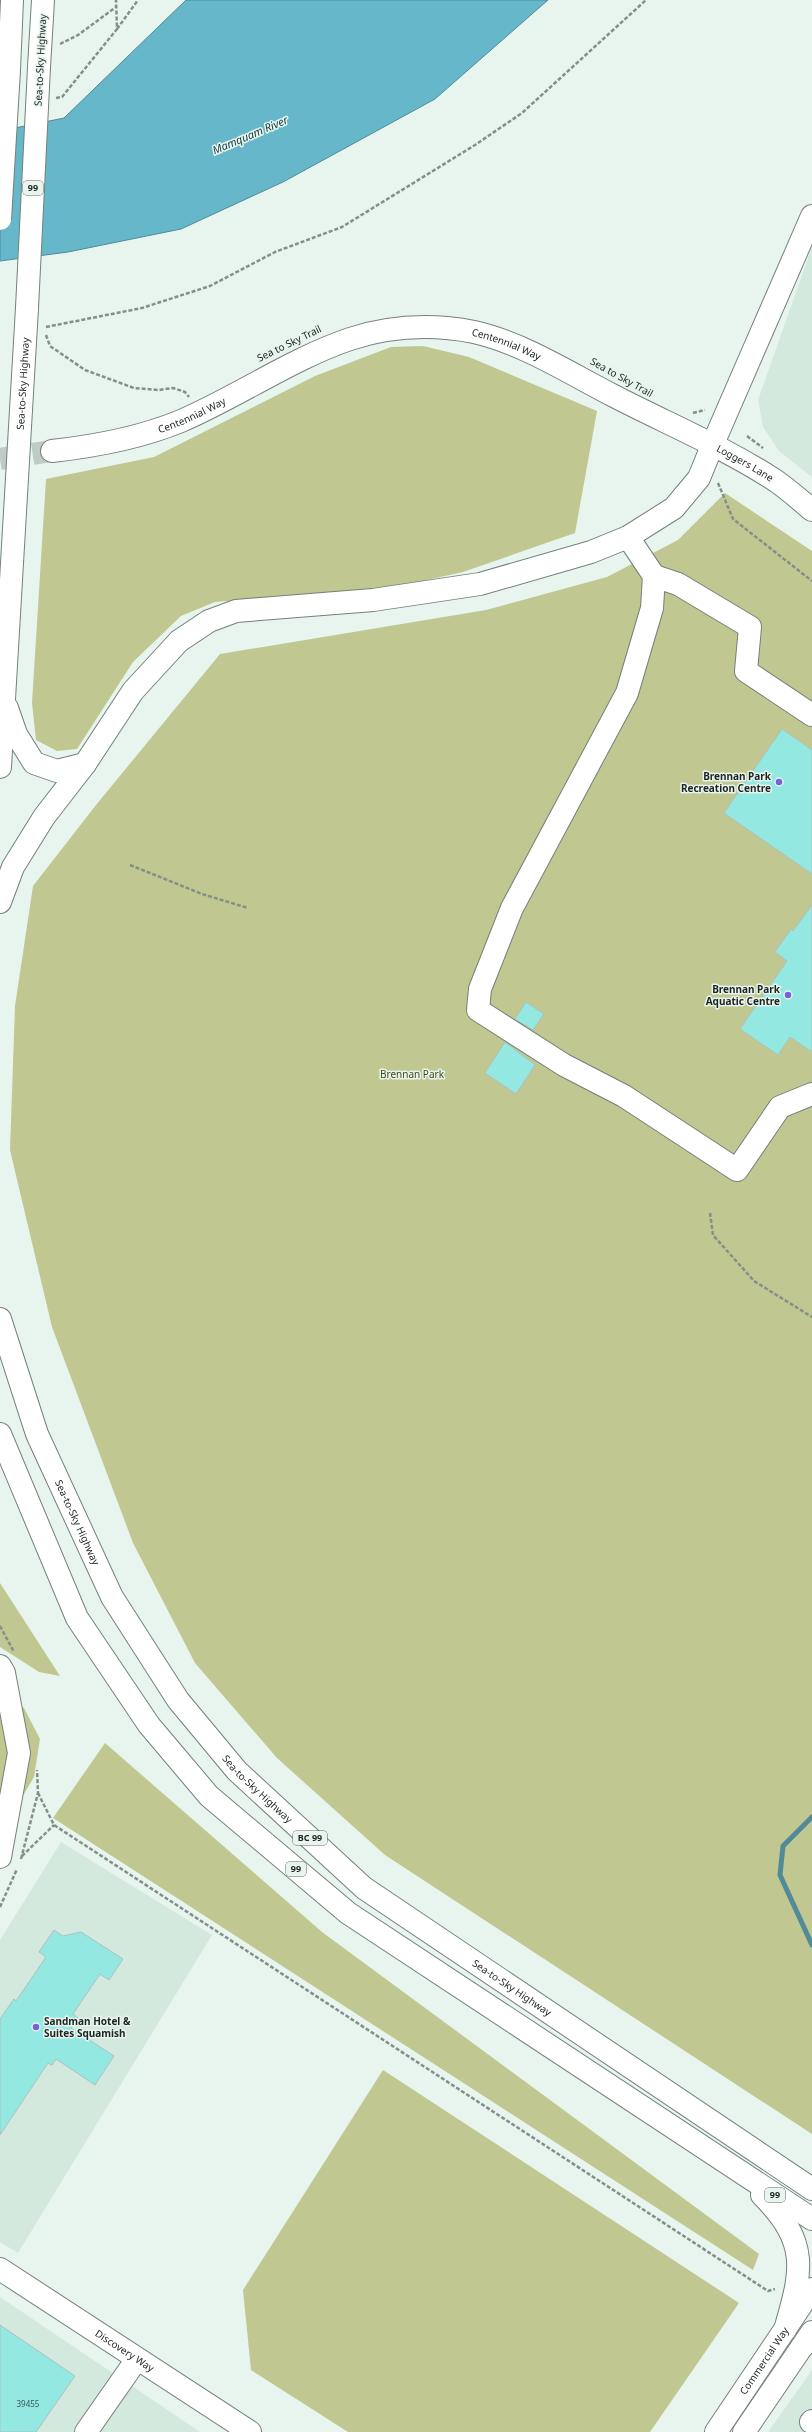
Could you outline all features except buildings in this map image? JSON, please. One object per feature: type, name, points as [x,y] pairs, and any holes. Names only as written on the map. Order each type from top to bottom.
[{"type":"main road","points":[[0,219],[12,0]]},
{"type":"main road","name":"Sea-to-Sky Highway","points":[[0,767],[4,699],[35,315],[39,67],[43,0]]},
{"type":"main road","points":[[0,902],[13,867],[44,817],[85,764],[133,691],[158,662],[179,641],[209,621],[236,611],[373,600],[480,584],[591,552],[628,537],[674,508],[699,478],[812,216]]},
{"type":"main road","name":"Centennial Way","points":[[52,451],[99,446],[157,430],[212,407],[319,351],[375,332],[424,327],[475,333],[523,349],[712,446]]},
{"type":"main road","name":"Loggers Lane","points":[[712,446],[777,482],[812,510]]},
{"type":"main road","points":[[628,537],[654,576],[652,608],[627,693],[512,908],[480,989],[478,1010],[564,1065],[624,1096],[737,1170],[780,1107],[812,1094]]},
{"type":"main road","points":[[654,576],[678,584],[750,627],[746,671],[812,715]]},
{"type":"main road","points":[[4,699],[16,734],[34,763],[57,771],[85,764]]},
{"type":"main road","name":"Sea-to-Sky Highway","points":[[0,1320],[37,1434],[112,1597],[178,1700],[237,1771],[364,1888],[812,2189]]},
{"type":"main road","name":"99","points":[[0,1434],[77,1618],[149,1725],[209,1796],[348,1913],[812,2219]]},
{"type":"main road","points":[[0,1666],[4,1673],[18,1753],[0,1857]]},
{"type":"main road","points":[[738,2170],[785,2222],[798,2251],[799,2272],[796,2292],[785,2330]]},
{"type":"main road","name":"Discovery Way","points":[[0,2269],[250,2432]]},
{"type":"main road","name":"Commercial Way","points":[[716,2432],[812,2289]]},
{"type":"main road","points":[[744,2432],[809,2338]]},
{"type":"main road","points":[[86,2432],[137,2359]]},
{"type":"path","points":[[116,0],[118,29]]},
{"type":"path","points":[[54,98],[62,97],[118,29],[138,0]]},
{"type":"path","points":[[43,328],[142,308],[210,286],[275,252],[342,227],[475,145],[522,113],[646,0]]},
{"type":"path","points":[[58,46],[78,35],[116,7]]},
{"type":"path","points":[[35,315],[43,328],[50,346],[85,370],[134,388],[159,390],[173,388],[185,392],[193,402]]},
{"type":"path","points":[[689,414],[703,411],[708,407]]},
{"type":"path","points":[[718,483],[733,519],[812,581]]},
{"type":"path","points":[[130,866],[202,894],[248,908]]},
{"type":"path","points":[[710,1214],[713,1235],[754,1281],[812,1317]]},
{"type":"path","points":[[38,1794],[54,1825],[768,2291],[781,2287]]},
{"type":"path","points":[[22,1857],[54,1825]]},
{"type":"shaded area","points":[[812,247],[812,477],[779,451],[763,427],[758,400]]},
{"type":"shaded area","points":[[61,1842],[212,1935],[18,2253],[0,2242],[0,1940]]},
{"type":"shaded area","points":[[0,2297],[135,2388],[200,2432],[0,2432]]},
{"type":"shaded area","points":[[812,2370],[812,2432],[768,2432]]},
{"type":"green space","points":[[423,346],[469,357],[597,411],[575,533],[463,572],[382,590],[215,602],[181,616],[133,662],[77,749],[57,751],[36,740],[32,703],[46,479],[154,457],[315,376],[391,347]]},
{"type":"green space","name":"Brennan Park","points":[[725,493],[812,551],[812,2134],[385,1855],[277,1758],[195,1663],[133,1543],[52,1327],[10,1150],[15,1006],[33,886],[96,805],[220,654],[486,610],[607,577],[678,540]]},
{"type":"green space","points":[[0,1583],[60,1676],[39,1672],[0,1647]]},
{"type":"green space","points":[[0,1693],[24,1708],[40,1739],[34,1777],[11,1816],[0,1810]]},
{"type":"green space","points":[[105,1743],[322,1932],[759,2254],[753,2270],[53,1818]]},
{"type":"green space","points":[[383,2070],[739,2303],[650,2432],[348,2432],[251,2370],[243,2290]]},
{"type":"water","name":"Mamquam River","points":[[186,0],[548,0],[435,99],[283,182],[181,229],[68,252],[0,261],[0,131],[64,118]]},
{"type":"waterway","points":[[812,1817],[783,1846],[780,1875],[812,1945]]},
{"type":"tunnel","points":[[0,459],[52,451]]},
{"type":"place","name":"Brennan Park Recreation Centre","points":[[779,782]]},
{"type":"place","name":"Brennan Park Aquatic Centre","points":[[788,995]]},
{"type":"place","name":"Sandman Hotel & Suites Squamish","points":[[36,2027]]}]
